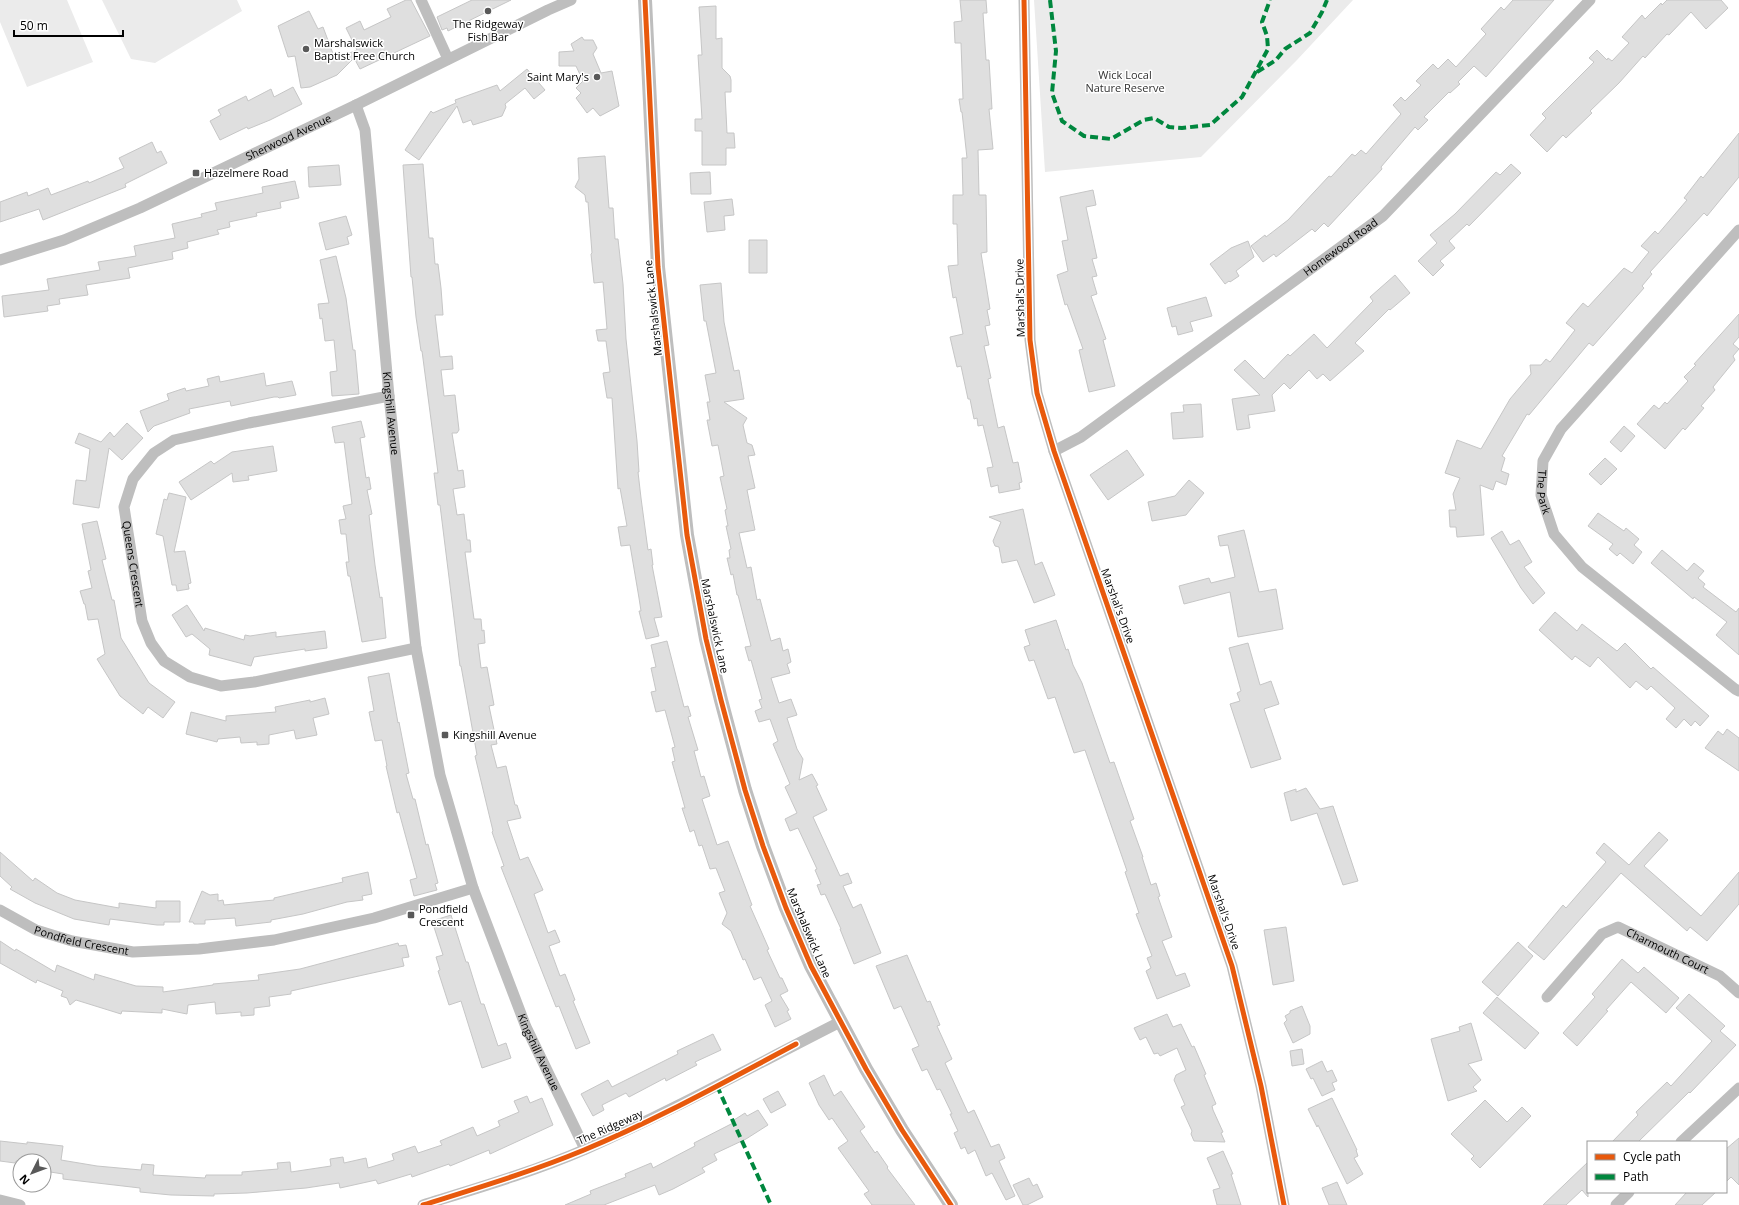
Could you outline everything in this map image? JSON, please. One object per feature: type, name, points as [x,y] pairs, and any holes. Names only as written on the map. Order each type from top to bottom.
[{"type":"street","points":[[421,0],[448,59]]},
{"type":"street","name":"Sherwood Avenue","points":[[0,260],[64,240],[140,208],[571,0]]},
{"type":"street","name":"Marshalswick Lane","points":[[645,0],[658,267],[687,535],[721,700],[745,790],[763,846],[786,908],[811,966],[840,1022],[902,1130],[951,1205]]},
{"type":"street","name":"Marshal's Drive","points":[[1024,0],[1030,340],[1037,393],[1054,451],[1232,966],[1261,1086],[1284,1205]]},
{"type":"street","name":"Homewood Road","points":[[1054,451],[1081,437],[1383,216],[1590,0]]},
{"type":"street","name":"Kingshill Avenue","points":[[356,105],[365,130],[389,396],[416,648],[440,775],[472,888],[526,1027],[585,1149]]},
{"type":"street","name":"The Park","points":[[1739,230],[1561,429],[1544,461],[1541,495],[1554,534],[1582,567],[1739,691]]},
{"type":"street","name":"Queens Crescent","points":[[389,396],[249,423],[174,440],[154,453],[133,479],[124,507],[142,621],[152,643],[164,661],[190,677],[221,686],[254,682],[416,648]]},
{"type":"street","name":"Pondfield Crescent","points":[[0,910],[36,930],[72,942],[133,952],[199,949],[274,940],[374,918],[472,888]]},
{"type":"street","name":"Charmouth Court","points":[[1547,997],[1602,934],[1618,926],[1720,976],[1739,993]]},
{"type":"street","name":"The Ridgeway","points":[[423,1205],[498,1182],[585,1149],[662,1114],[840,1022]]},
{"type":"street","points":[[1682,1141],[1739,1088]]},
{"type":"street","points":[[1616,1205],[1628,1193]]},
{"type":"street","points":[[0,1200],[20,1205]]},
{"type":"green space","points":[[0,0],[67,0],[93,62],[27,87],[0,22]]},
{"type":"green space","points":[[102,0],[237,0],[242,11],[155,63],[131,59]]},
{"type":"green space","name":"Wick Local Nature Reserve","points":[[1034,0],[1353,0],[1297,60],[1201,157],[1045,172]]},
{"type":"building","points":[[406,0],[411,0],[430,36],[360,69],[354,58],[337,75],[310,87],[301,88],[295,56],[288,57],[278,26],[309,11],[318,29],[323,27],[335,59],[357,50],[346,28],[360,21],[364,30],[391,17],[387,9]]},
{"type":"building","points":[[472,0],[511,0],[448,31],[447,28],[442,30],[437,17]]},
{"type":"building","points":[[960,0],[986,0],[987,13],[983,13],[986,60],[989,60],[992,109],[989,109],[993,149],[978,150],[979,195],[986,195],[987,252],[981,253],[990,309],[987,310],[990,325],[985,326],[989,345],[984,346],[991,378],[988,379],[998,428],[1004,426],[1013,463],[1018,462],[1022,482],[1019,483],[1020,489],[999,493],[998,485],[991,487],[987,468],[993,467],[983,425],[978,426],[977,418],[974,419],[961,366],[957,367],[950,337],[963,334],[956,297],[953,298],[948,266],[958,265],[957,224],[953,224],[953,195],[963,195],[962,158],[967,158],[962,112],[959,99],[963,99],[961,43],[955,43],[954,22],[962,21]]},
{"type":"building","points":[[1513,0],[1554,0],[1486,77],[1474,66],[1458,82],[1460,84],[1450,93],[1449,92],[1424,117],[1428,120],[1418,130],[1415,127],[1381,167],[1382,169],[1328,227],[1324,223],[1315,232],[1312,229],[1276,257],[1274,254],[1263,262],[1251,246],[1265,235],[1266,237],[1288,220],[1352,154],[1355,156],[1361,150],[1366,154],[1401,114],[1393,105],[1401,97],[1405,101],[1421,85],[1416,81],[1433,64],[1438,69],[1448,59],[1456,67],[1486,34],[1481,29],[1501,7],[1504,10]]},
{"type":"building","points":[[1667,0],[1721,0],[1728,8],[1706,29],[1691,12],[1669,35],[1667,34],[1645,58],[1643,56],[1619,83],[1590,111],[1592,113],[1566,138],[1563,135],[1547,152],[1530,135],[1546,118],[1542,114],[1594,62],[1589,58],[1597,50],[1607,60],[1608,58],[1612,61],[1629,43],[1622,37],[1642,15],[1645,19],[1661,3],[1662,5]]},
{"type":"building","points":[[716,6],[716,39],[722,38],[722,68],[730,76],[731,80],[731,92],[725,92],[727,133],[734,133],[735,148],[726,148],[726,165],[702,165],[702,131],[695,131],[695,119],[702,119],[698,55],[702,55],[699,7]]},
{"type":"building","name":"Saint Mary's","points":[[582,37],[584,40],[593,40],[597,48],[593,54],[601,73],[612,71],[619,106],[600,116],[593,108],[587,113],[576,98],[581,93],[576,88],[583,81],[576,66],[559,66],[559,52],[574,51],[571,44]]},
{"type":"building","points":[[527,69],[545,90],[534,99],[525,88],[505,104],[506,107],[502,116],[473,125],[471,120],[463,123],[457,106],[419,160],[405,150],[431,111],[433,113],[456,103],[455,100],[497,85],[500,91]]},
{"type":"building","points":[[293,87],[302,104],[270,120],[248,129],[247,127],[220,140],[210,121],[221,115],[218,110],[246,96],[248,101],[271,89],[274,97]]},
{"type":"building","points":[[1739,133],[1739,177],[1707,216],[1704,213],[1650,272],[1652,274],[1642,286],[1644,288],[1593,346],[1589,343],[1529,415],[1527,414],[1502,456],[1505,458],[1501,471],[1509,474],[1506,485],[1496,481],[1493,490],[1480,485],[1484,535],[1457,537],[1456,527],[1450,527],[1449,510],[1456,510],[1453,494],[1460,478],[1445,473],[1457,440],[1481,449],[1510,399],[1531,374],[1530,365],[1541,365],[1546,359],[1550,362],[1575,330],[1566,323],[1583,303],[1588,307],[1624,268],[1632,273],[1649,252],[1641,246],[1655,231],[1658,234],[1687,200],[1684,198],[1701,176],[1703,178]]},
{"type":"building","points":[[152,142],[157,153],[161,151],[167,163],[125,184],[126,187],[43,220],[39,209],[0,222],[0,202],[27,192],[28,196],[48,188],[51,195],[88,181],[89,183],[124,168],[119,158]]},
{"type":"building","points":[[605,156],[609,208],[613,208],[615,239],[618,239],[623,284],[626,339],[637,441],[641,498],[648,550],[651,549],[652,565],[662,617],[654,618],[659,636],[646,639],[639,611],[641,611],[630,545],[621,546],[618,527],[627,526],[620,488],[618,489],[612,398],[607,398],[603,373],[610,372],[606,341],[598,341],[596,330],[607,329],[603,282],[594,283],[588,202],[586,202],[585,195],[575,187],[579,179],[578,158]]},
{"type":"building","points":[[423,164],[429,238],[433,238],[435,264],[438,264],[441,288],[443,315],[435,315],[440,357],[452,356],[453,369],[441,370],[444,396],[455,395],[459,430],[457,433],[452,433],[458,471],[463,470],[465,487],[453,489],[457,515],[464,514],[467,540],[470,540],[471,552],[465,552],[474,619],[481,619],[482,631],[484,630],[485,643],[478,644],[481,668],[487,667],[494,705],[489,706],[497,744],[491,745],[497,768],[506,766],[515,805],[517,805],[521,818],[507,821],[520,860],[528,857],[543,890],[534,894],[548,933],[555,930],[560,942],[549,946],[560,976],[565,974],[575,1000],[573,1001],[590,1043],[576,1049],[559,1006],[556,1007],[501,867],[504,866],[492,832],[475,756],[477,755],[460,666],[440,505],[438,505],[434,473],[438,473],[411,277],[403,165]]},
{"type":"building","points":[[1511,164],[1521,173],[1469,226],[1467,224],[1449,241],[1455,248],[1440,261],[1444,265],[1433,276],[1418,261],[1437,243],[1430,235],[1455,214],[1496,172],[1500,175]]},
{"type":"building","points":[[339,165],[341,185],[309,187],[308,167]]},
{"type":"building","points":[[710,172],[711,194],[691,194],[690,173]]},
{"type":"building","points":[[295,181],[299,198],[280,202],[281,208],[256,213],[257,216],[229,222],[230,227],[217,230],[219,234],[187,242],[188,248],[172,252],[173,259],[128,268],[130,278],[86,285],[88,295],[59,299],[60,304],[47,306],[48,311],[4,317],[2,296],[49,290],[47,279],[100,270],[98,262],[136,256],[134,246],[175,238],[172,224],[202,217],[201,214],[217,210],[215,203],[263,193],[262,187]]},
{"type":"building","points":[[1093,190],[1096,205],[1086,207],[1097,258],[1092,259],[1097,276],[1092,277],[1097,294],[1091,296],[1106,339],[1103,340],[1115,386],[1089,392],[1079,350],[1083,349],[1067,304],[1065,305],[1057,275],[1068,271],[1062,241],[1068,240],[1060,197]]},
{"type":"building","points":[[732,199],[734,215],[724,216],[725,230],[707,232],[704,202]]},
{"type":"building","points":[[346,216],[352,235],[347,237],[349,244],[326,250],[319,223]]},
{"type":"building","points":[[749,240],[767,240],[767,273],[749,273]]},
{"type":"building","points":[[1248,241],[1254,257],[1236,271],[1239,276],[1225,284],[1210,264],[1231,248]]},
{"type":"building","points":[[336,256],[346,298],[353,350],[355,350],[359,394],[332,396],[330,372],[337,371],[334,340],[325,341],[322,318],[320,319],[318,304],[329,303],[320,260]]},
{"type":"building","points":[[1395,275],[1410,293],[1390,310],[1389,309],[1355,343],[1364,351],[1330,381],[1323,374],[1317,379],[1309,370],[1290,389],[1284,383],[1272,395],[1275,411],[1248,415],[1250,428],[1237,430],[1232,399],[1260,395],[1234,370],[1245,360],[1264,379],[1288,354],[1290,356],[1314,334],[1327,348],[1373,301],[1370,297]]},
{"type":"building","points":[[721,283],[724,322],[734,371],[739,370],[744,399],[724,402],[747,418],[743,425],[747,443],[752,445],[755,455],[748,456],[755,488],[747,490],[755,530],[739,533],[747,568],[751,567],[757,600],[760,599],[771,641],[780,638],[783,651],[788,649],[791,662],[787,664],[790,673],[771,678],[779,703],[791,699],[797,715],[787,718],[797,749],[803,759],[799,780],[812,774],[818,785],[816,786],[827,810],[813,817],[840,876],[848,873],[852,883],[843,886],[853,908],[861,904],[881,953],[854,964],[841,929],[825,894],[821,895],[817,885],[821,884],[815,870],[817,869],[798,828],[790,831],[785,819],[797,813],[785,787],[790,784],[773,744],[778,741],[770,719],[759,722],[755,711],[762,708],[759,700],[762,699],[751,660],[749,661],[745,647],[751,646],[737,595],[733,574],[731,575],[727,558],[730,558],[729,550],[731,549],[726,526],[728,526],[725,510],[727,509],[720,477],[724,476],[718,445],[712,446],[707,420],[710,420],[707,402],[710,402],[705,375],[716,373],[706,321],[704,321],[700,285]]},
{"type":"building","points":[[1206,297],[1212,316],[1190,322],[1193,331],[1178,335],[1176,326],[1172,327],[1167,308]]},
{"type":"building","points":[[1739,314],[1739,337],[1733,344],[1739,349],[1733,356],[1735,360],[1713,387],[1715,390],[1701,406],[1704,408],[1685,430],[1683,428],[1665,449],[1637,424],[1654,405],[1659,409],[1665,402],[1667,404],[1688,381],[1684,377],[1696,365],[1694,364]]},
{"type":"building","points":[[264,373],[266,386],[292,381],[296,395],[279,398],[274,397],[231,406],[230,401],[189,409],[190,413],[154,426],[148,432],[140,411],[169,400],[167,394],[185,388],[186,391],[209,386],[207,379],[219,376],[220,382]]},
{"type":"building","points":[[1201,404],[1203,437],[1173,439],[1171,413],[1184,412],[1183,405]]},
{"type":"building","points":[[361,421],[365,437],[360,438],[366,478],[369,477],[371,489],[367,490],[372,514],[369,515],[380,598],[382,597],[386,638],[362,642],[350,576],[348,576],[346,562],[349,562],[346,534],[341,534],[339,520],[346,519],[343,506],[352,504],[344,442],[335,443],[332,427]]},
{"type":"building","points":[[127,423],[143,438],[122,460],[109,448],[99,508],[73,504],[76,480],[86,481],[90,449],[75,443],[79,433],[101,442],[110,432],[114,437]]},
{"type":"building","points":[[1624,426],[1635,436],[1621,452],[1610,442]]},
{"type":"building","points":[[273,446],[277,471],[248,476],[249,480],[233,482],[232,473],[191,500],[179,482],[211,461],[214,464],[232,452]]},
{"type":"building","points":[[1127,450],[1144,475],[1108,500],[1090,475]]},
{"type":"building","points":[[1605,458],[1617,469],[1601,485],[1589,474]]},
{"type":"building","points":[[1189,480],[1204,493],[1186,515],[1152,521],[1148,502],[1175,496]]},
{"type":"building","points":[[169,493],[186,497],[174,552],[185,551],[191,583],[188,584],[189,589],[177,591],[176,585],[172,585],[163,536],[156,534],[164,499],[167,500]]},
{"type":"building","points":[[1023,509],[1035,565],[1042,562],[1055,595],[1034,603],[1017,560],[1002,563],[999,547],[995,546],[993,541],[1001,522],[989,517]]},
{"type":"building","points":[[1598,513],[1624,531],[1626,528],[1639,539],[1634,545],[1642,552],[1633,564],[1620,553],[1617,556],[1609,549],[1613,544],[1588,526]]},
{"type":"building","points":[[97,521],[106,559],[102,560],[112,600],[114,600],[121,638],[149,683],[175,702],[163,718],[148,707],[143,714],[120,696],[97,659],[105,654],[98,619],[88,620],[85,604],[80,591],[92,588],[88,571],[91,570],[82,524]]},
{"type":"building","points":[[1244,530],[1259,592],[1276,589],[1283,629],[1238,637],[1230,592],[1184,604],[1179,586],[1209,578],[1211,583],[1235,577],[1228,545],[1220,546],[1218,536]]},
{"type":"building","points":[[1502,531],[1510,545],[1519,540],[1532,562],[1524,567],[1545,593],[1533,604],[1521,588],[1491,538]]},
{"type":"building","points":[[1662,550],[1687,571],[1694,563],[1704,571],[1698,578],[1705,584],[1703,587],[1736,612],[1739,608],[1739,655],[1716,635],[1727,622],[1694,597],[1693,599],[1651,563]]},
{"type":"building","points":[[187,605],[204,631],[205,628],[244,640],[245,635],[250,636],[276,632],[276,637],[325,631],[327,648],[305,651],[305,649],[254,657],[251,666],[209,655],[210,649],[192,634],[186,637],[172,615]]},
{"type":"building","points":[[1555,612],[1577,631],[1582,624],[1617,651],[1625,643],[1651,669],[1653,667],[1709,716],[1700,726],[1695,721],[1691,726],[1684,719],[1676,728],[1666,719],[1675,708],[1651,686],[1647,690],[1636,681],[1630,688],[1598,657],[1590,667],[1575,656],[1572,660],[1539,630]]},
{"type":"building","points":[[1056,620],[1066,650],[1068,649],[1073,665],[1082,683],[1110,763],[1114,762],[1134,819],[1130,821],[1151,885],[1156,883],[1160,896],[1158,897],[1172,937],[1162,941],[1176,976],[1185,973],[1190,986],[1157,999],[1146,971],[1151,968],[1147,958],[1152,956],[1136,914],[1139,913],[1125,872],[1127,871],[1085,750],[1074,753],[1055,697],[1048,699],[1034,660],[1029,661],[1024,647],[1030,645],[1025,630]]},
{"type":"building","points":[[667,641],[684,707],[688,706],[691,716],[688,717],[698,750],[694,751],[701,777],[704,776],[710,796],[702,799],[717,845],[728,841],[752,905],[750,906],[769,949],[767,950],[788,991],[780,995],[789,1010],[787,1011],[791,1019],[775,1027],[765,1005],[772,1001],[761,977],[754,980],[745,959],[743,960],[731,931],[722,924],[727,913],[719,893],[725,891],[716,868],[710,869],[702,845],[699,846],[694,830],[690,832],[682,808],[685,808],[672,762],[675,761],[672,748],[675,747],[665,710],[656,712],[651,692],[656,691],[651,668],[656,667],[651,645]]},
{"type":"building","points":[[1248,643],[1260,685],[1271,681],[1279,704],[1264,709],[1281,759],[1251,768],[1230,704],[1240,701],[1237,693],[1241,691],[1229,648]]},
{"type":"building","points":[[389,673],[409,773],[406,774],[413,799],[415,799],[426,845],[428,844],[438,883],[435,884],[437,890],[414,896],[410,880],[417,878],[399,812],[397,813],[386,766],[382,740],[375,741],[369,712],[374,711],[368,677]]},
{"type":"building","points":[[325,698],[329,714],[313,718],[317,735],[296,739],[294,730],[269,735],[269,744],[257,745],[257,742],[241,743],[240,737],[218,739],[217,742],[186,734],[191,712],[226,721],[226,716],[276,712],[275,707],[310,700],[310,702]]},
{"type":"building","points":[[1727,729],[1739,738],[1739,771],[1705,748],[1718,731],[1723,735]]},
{"type":"building","points":[[1306,788],[1320,809],[1333,806],[1358,881],[1343,885],[1317,813],[1291,821],[1284,793],[1296,789],[1296,792]]},
{"type":"building","points":[[1659,832],[1668,840],[1644,866],[1701,916],[1739,872],[1739,904],[1707,941],[1690,927],[1687,931],[1621,873],[1544,960],[1528,947],[1563,905],[1566,908],[1606,862],[1596,853],[1604,843],[1629,865]]},
{"type":"building","points":[[0,852],[33,881],[35,878],[57,893],[75,900],[119,908],[119,903],[156,908],[156,901],[180,901],[180,922],[164,922],[164,925],[157,925],[110,919],[109,925],[74,919],[35,903],[10,889],[12,887],[0,876]]},
{"type":"building","points":[[368,872],[372,894],[362,896],[363,900],[347,902],[303,914],[271,920],[271,922],[236,926],[235,918],[205,920],[205,924],[194,924],[193,922],[189,922],[202,891],[210,895],[218,894],[218,901],[223,900],[224,905],[274,900],[274,898],[343,882],[342,878]]},
{"type":"building","points":[[451,915],[481,1004],[484,1004],[498,1046],[506,1043],[511,1058],[482,1068],[461,1001],[449,1005],[438,971],[440,970],[436,957],[443,955],[432,921]]},
{"type":"building","points":[[1286,927],[1294,981],[1273,985],[1264,930]]},
{"type":"building","points":[[0,941],[15,951],[16,949],[55,972],[57,965],[94,980],[95,974],[136,986],[163,987],[163,992],[213,984],[259,980],[258,975],[300,969],[398,943],[399,946],[406,945],[409,957],[402,958],[404,966],[291,991],[291,994],[269,997],[270,1006],[254,1008],[254,1015],[241,1016],[241,1012],[216,1014],[215,1002],[188,1005],[187,1014],[162,1009],[162,1013],[122,1011],[121,1014],[76,1000],[70,1005],[67,998],[61,996],[63,991],[37,980],[36,983],[0,963]]},
{"type":"building","points":[[1518,942],[1533,956],[1498,996],[1482,982]]},
{"type":"building","points":[[907,955],[927,1002],[930,1001],[940,1025],[937,1026],[952,1059],[945,1063],[968,1113],[974,1110],[991,1147],[999,1144],[1005,1158],[999,1161],[1015,1196],[1006,1200],[992,1173],[986,1176],[975,1150],[968,1154],[965,1147],[961,1149],[954,1133],[958,1131],[950,1114],[952,1114],[940,1089],[937,1090],[927,1069],[922,1071],[912,1049],[919,1046],[901,1006],[894,1009],[876,966]]},
{"type":"building","points":[[1622,959],[1638,973],[1644,967],[1679,998],[1666,1013],[1631,982],[1577,1046],[1563,1033],[1595,997],[1592,994]]},
{"type":"building","points":[[1689,994],[1725,1026],[1720,1031],[1736,1045],[1690,1093],[1689,1092],[1639,1141],[1613,1141],[1638,1115],[1636,1112],[1667,1082],[1671,1086],[1712,1041],[1676,1008]]},
{"type":"building","points":[[1497,997],[1539,1033],[1525,1049],[1483,1013]]},
{"type":"building","points":[[1302,1006],[1310,1026],[1310,1034],[1293,1043],[1284,1023],[1287,1020],[1285,1016],[1290,1013],[1290,1011]]},
{"type":"building","points":[[1167,1014],[1173,1027],[1181,1024],[1192,1047],[1194,1046],[1206,1074],[1204,1075],[1216,1104],[1212,1106],[1223,1132],[1221,1133],[1225,1142],[1194,1141],[1191,1134],[1192,1131],[1181,1107],[1185,1105],[1174,1080],[1176,1075],[1186,1070],[1177,1048],[1160,1056],[1158,1053],[1154,1054],[1146,1037],[1140,1040],[1134,1028]]},
{"type":"building","points":[[1471,1023],[1482,1060],[1468,1064],[1481,1080],[1473,1087],[1477,1091],[1448,1101],[1431,1039],[1460,1031],[1459,1027]]},
{"type":"building","points":[[713,1034],[721,1050],[695,1062],[697,1065],[666,1081],[665,1078],[629,1097],[626,1093],[602,1105],[604,1110],[593,1116],[581,1094],[608,1080],[612,1087],[678,1054],[677,1051]]},
{"type":"building","points":[[1302,1049],[1304,1064],[1292,1066],[1290,1051]]},
{"type":"building","points":[[1322,1061],[1327,1072],[1332,1070],[1337,1081],[1332,1083],[1335,1090],[1322,1096],[1313,1078],[1311,1079],[1306,1069]]},
{"type":"building","points":[[824,1075],[834,1096],[841,1091],[865,1127],[860,1131],[875,1153],[877,1151],[888,1167],[887,1168],[915,1205],[872,1205],[864,1194],[869,1191],[838,1148],[848,1141],[832,1118],[829,1120],[819,1105],[809,1083]]},
{"type":"building","points":[[778,1091],[786,1105],[771,1113],[763,1099]]},
{"type":"building","points":[[527,1096],[530,1103],[542,1098],[553,1125],[490,1154],[489,1150],[450,1166],[449,1164],[412,1177],[411,1174],[378,1184],[376,1180],[340,1188],[339,1183],[306,1188],[214,1194],[214,1196],[171,1195],[140,1192],[140,1188],[63,1179],[63,1174],[52,1172],[52,1153],[12,1153],[12,1163],[0,1161],[0,1141],[63,1146],[61,1160],[97,1166],[141,1170],[142,1164],[154,1165],[153,1175],[205,1178],[206,1175],[242,1175],[242,1172],[278,1169],[277,1163],[290,1162],[291,1172],[331,1166],[330,1159],[343,1157],[344,1163],[366,1158],[368,1168],[394,1160],[392,1154],[415,1146],[418,1153],[442,1145],[440,1141],[473,1127],[477,1136],[500,1126],[498,1121],[519,1112],[514,1101]]},
{"type":"building","points":[[1332,1098],[1357,1150],[1358,1156],[1354,1158],[1363,1174],[1347,1184],[1318,1125],[1317,1127],[1308,1109]]},
{"type":"building","points":[[1485,1100],[1507,1122],[1522,1107],[1531,1116],[1480,1168],[1471,1159],[1474,1156],[1451,1134]]},
{"type":"building","points":[[758,1110],[768,1125],[746,1139],[714,1154],[717,1160],[702,1168],[705,1172],[673,1189],[659,1195],[655,1185],[604,1205],[565,1205],[591,1194],[590,1191],[626,1177],[625,1174],[651,1163],[653,1168],[695,1146],[694,1143],[735,1122],[734,1120],[745,1113],[747,1116]]},
{"type":"building","points":[[1739,1138],[1739,1185],[1731,1177],[1727,1181],[1727,1148]]},
{"type":"building","points":[[1223,1151],[1233,1174],[1231,1174],[1241,1205],[1217,1205],[1213,1190],[1220,1188],[1207,1158]]},
{"type":"building","points":[[1587,1163],[1588,1197],[1582,1190],[1566,1205],[1543,1205]]},
{"type":"building","points":[[1029,1178],[1033,1186],[1037,1184],[1043,1197],[1027,1205],[1023,1205],[1013,1185]]},
{"type":"building","points":[[1337,1182],[1347,1205],[1329,1205],[1322,1188]]},
{"type":"building","points":[[1686,1193],[1715,1193],[1702,1205],[1675,1205]]},
{"type":"marked path","points":[[1050,0],[1056,51],[1052,93],[1062,121],[1084,136],[1111,139],[1144,120],[1154,118],[1169,127],[1182,128],[1210,125],[1242,97],[1268,49],[1267,36],[1262,22],[1270,0]]},
{"type":"marked path","points":[[1257,72],[1276,60],[1285,49],[1310,33],[1327,0]]},
{"type":"marked path","points":[[717,1086],[771,1205]]},
{"type":"cycle path","points":[[645,0],[658,267],[687,535],[706,639],[721,700],[745,790],[763,846],[786,908],[811,966],[866,1069],[902,1130],[951,1205]]},
{"type":"cycle path","points":[[1024,0],[1030,340],[1037,393],[1054,451],[1232,966],[1261,1086],[1284,1205]]},
{"type":"cycle path","points":[[423,1205],[504,1179],[584,1150],[691,1100],[796,1044]]},
{"type":"place","name":"The Ridgeway Fish Bar","points":[[488,11]]},
{"type":"place","name":"Marshalswick Baptist Free Church","points":[[306,49]]},
{"type":"place","name":"Saint Mary's","points":[[597,77]]},
{"type":"place","name":"Hazelmere Road","points":[[196,173]]},
{"type":"place","name":"Kingshill Avenue","points":[[445,735]]},
{"type":"place","name":"Pondfield Crescent","points":[[411,915]]}]
